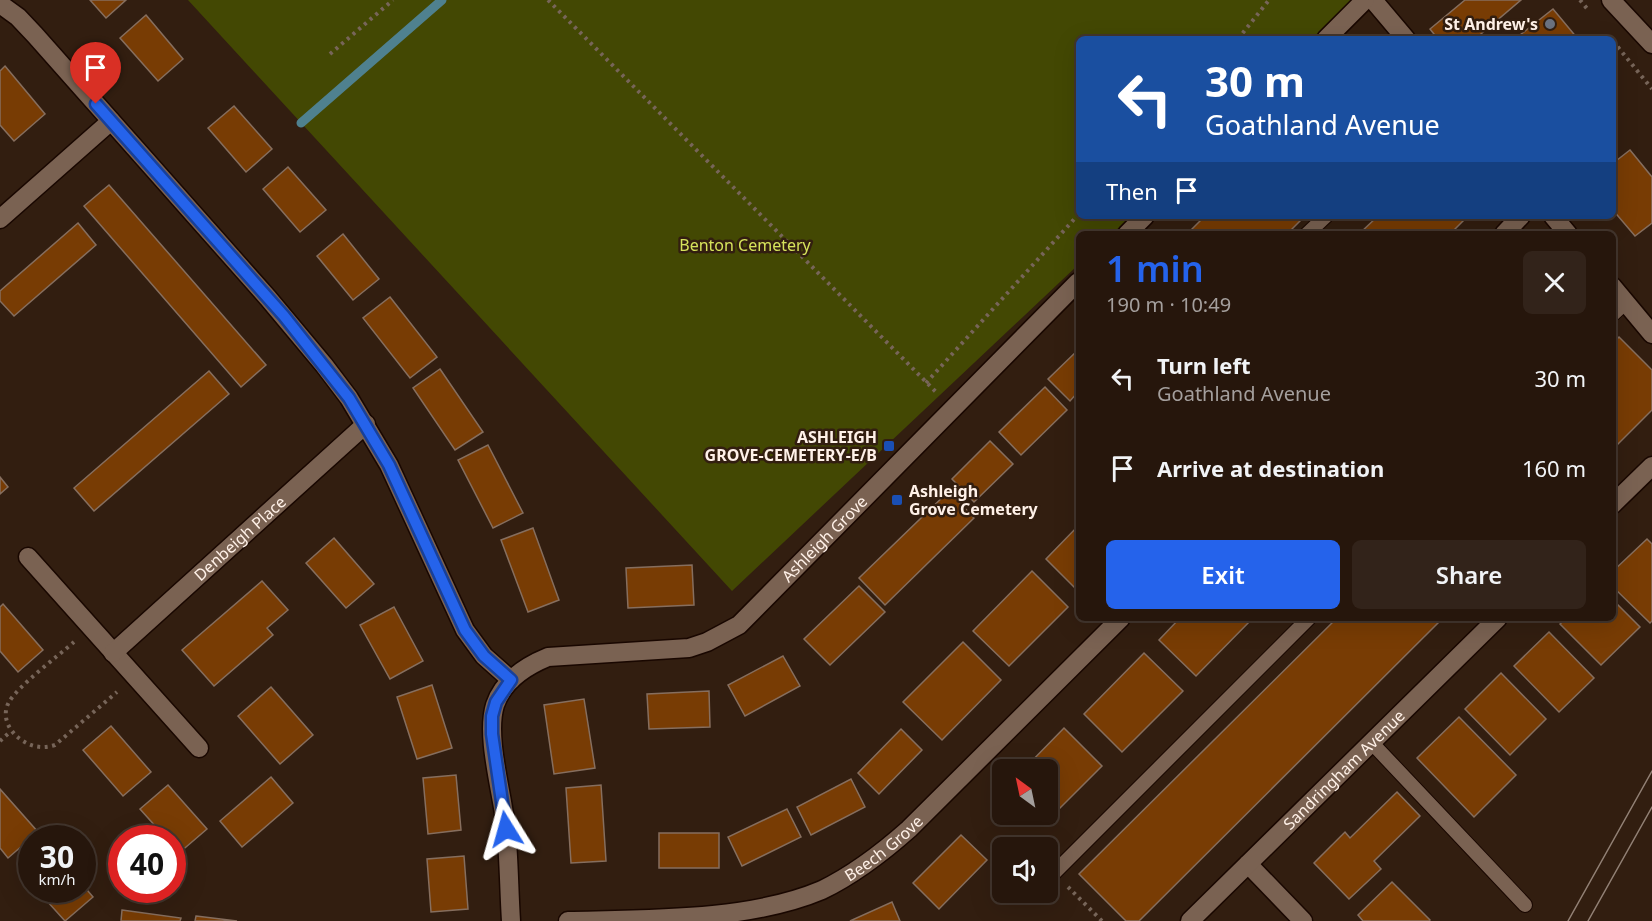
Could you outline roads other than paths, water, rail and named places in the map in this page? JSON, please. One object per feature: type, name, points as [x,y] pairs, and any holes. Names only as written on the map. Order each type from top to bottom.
[{"type":"street","points":[[1329,36],[1365,0]]},
{"type":"street","points":[[1373,0],[1403,36]]},
{"type":"street","points":[[1611,0],[1652,44]]},
{"type":"street","points":[[0,4],[18,17],[35,35],[299,334],[343,390],[366,424],[389,465],[465,630],[484,656],[511,680],[496,702],[492,716],[492,734],[506,829],[511,921]]},
{"type":"street","points":[[0,219],[111,121]]},
{"type":"street","points":[[1130,231],[1142,219]]},
{"type":"street","points":[[1507,231],[1518,219]]},
{"type":"street","points":[[1556,219],[1566,231]]},
{"type":"street","name":"Ashleigh Grove","points":[[511,680],[532,663],[548,657],[689,648],[725,634],[739,625],[1076,284]]},
{"type":"street","points":[[1616,291],[1652,334]]},
{"type":"street","name":"Denbeigh Place","points":[[113,653],[366,424]]},
{"type":"street","points":[[1616,501],[1652,466]]},
{"type":"street","points":[[28,557],[199,748]]},
{"type":"street","name":"Beech Grove","points":[[568,921],[747,913],[821,891],[854,873],[909,829],[1118,621]]},
{"type":"street","name":"Sandringham Avenue","points":[[1190,921],[1495,621]]},
{"type":"street","points":[[1248,864],[1303,921]]},
{"type":"lane","points":[[1310,231],[1323,219]]},
{"type":"lane","points":[[1616,311],[1626,302]]},
{"type":"lane","points":[[1058,869],[1306,621]]},
{"type":"lane","points":[[1371,742],[1525,906]]},
{"type":"waterway","points":[[301,123],[442,0]]},
{"type":"tram line","points":[[1568,921],[1652,771]]},
{"type":"tram line","points":[[1588,921],[1652,807]]},
{"type":"place","name":"St Andrew's","points":[[1550,24]]},
{"type":"place","name":"ASHLEIGH GROVE-CEMETERY-E/B","points":[[889,446]]},
{"type":"place","name":"Ashleigh Grove Cemetery","points":[[897,500]]},
{"type":"park label","name":"Benton Cemetery","points":[[745,245]]}]
